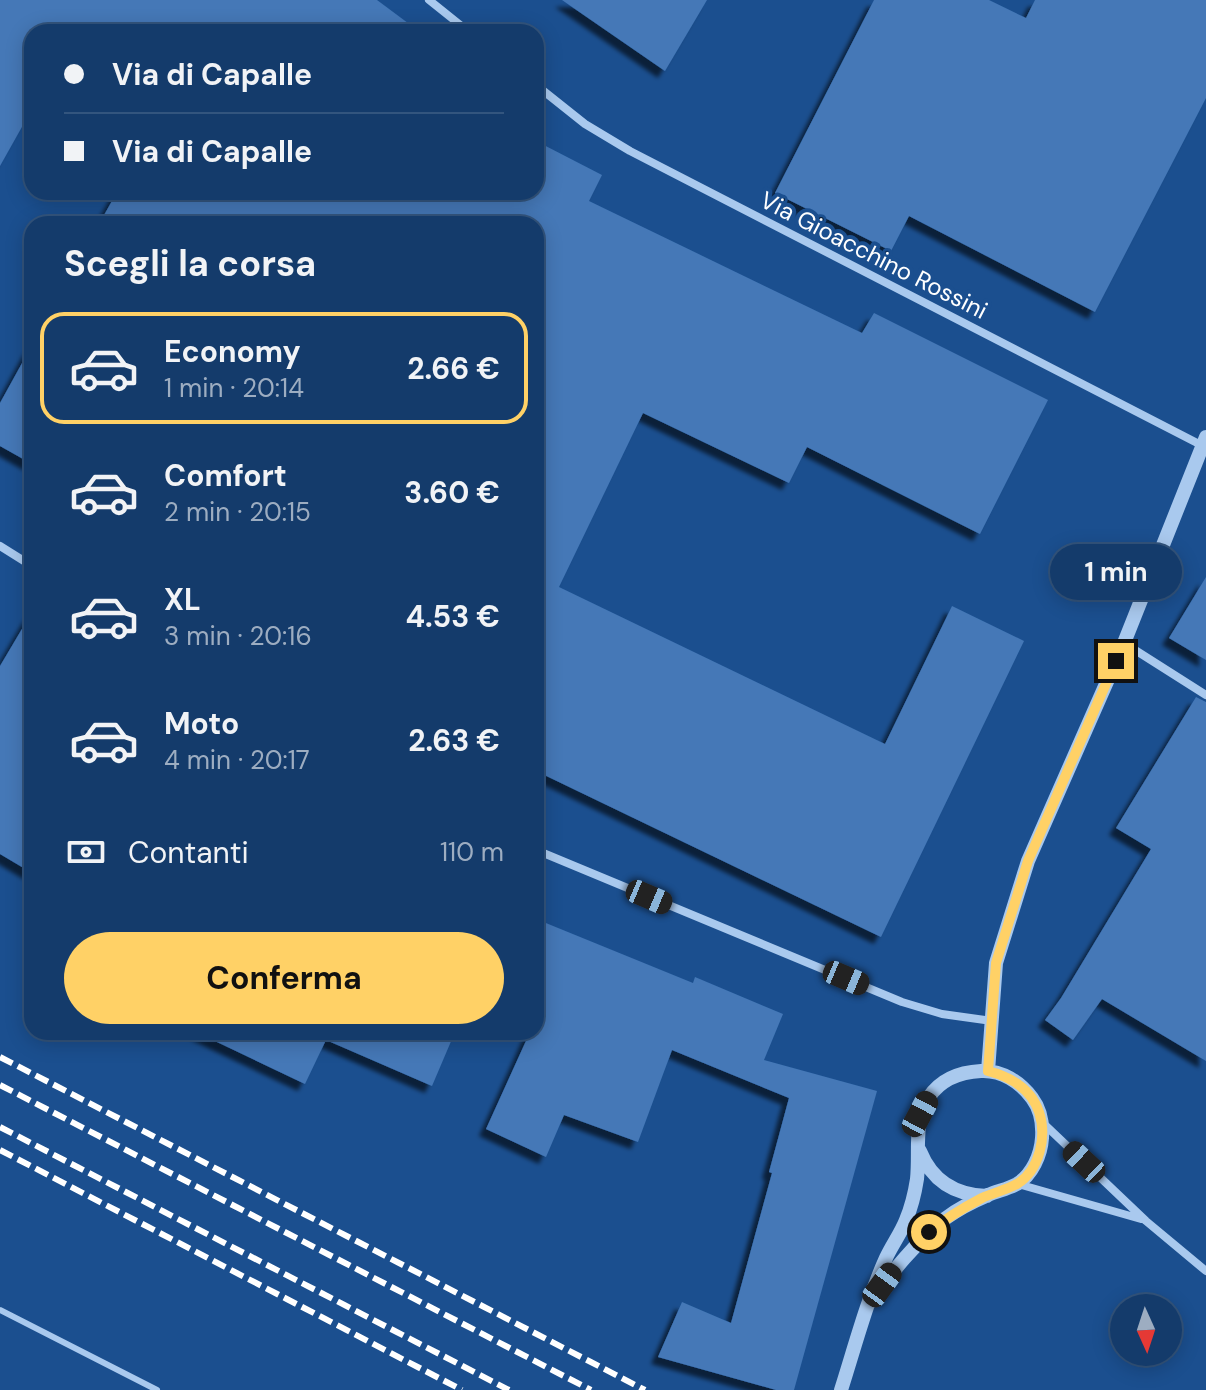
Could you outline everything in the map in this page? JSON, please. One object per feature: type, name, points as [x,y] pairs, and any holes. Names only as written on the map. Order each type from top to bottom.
[{"type":"street","points":[[429,0],[459,24]]},
{"type":"street","name":"Via Gioacchino Rossini","points":[[544,91],[585,124],[630,151],[1204,442]]},
{"type":"street","points":[[988,1071],[996,963],[1028,861],[1124,643],[1204,442]]},
{"type":"street","points":[[0,546],[24,561]]},
{"type":"street","points":[[1124,643],[1206,695]]},
{"type":"street","points":[[544,853],[902,1002],[942,1014],[992,1021]]},
{"type":"street","points":[[841,1390],[869,1303],[886,1257],[907,1220],[917,1182],[920,1114],[930,1095],[944,1081],[964,1072],[988,1071],[1009,1076],[1036,1103],[1043,1124],[1042,1148],[1033,1168],[1018,1184],[950,1215],[929,1232],[896,1266],[869,1303]]},
{"type":"street","points":[[1043,1124],[1146,1221],[1206,1271]]},
{"type":"street","points":[[919,1148],[925,1163],[949,1188],[970,1195],[987,1196]]},
{"type":"street","points":[[1018,1184],[1146,1221]]},
{"type":"lane","points":[[0,1310],[157,1390]]},
{"type":"building","points":[[0,0],[377,0],[409,24],[24,24],[24,123],[0,166]]},
{"type":"building","points":[[562,0],[707,0],[665,71]]},
{"type":"building","points":[[874,0],[989,0],[1026,18],[1035,0],[1206,0],[1206,98],[1095,312],[909,216],[891,251],[775,193]]},
{"type":"building","points":[[544,145],[602,175],[589,201],[862,333],[874,313],[1048,400],[980,534],[807,447],[789,483],[643,413],[559,587],[885,744],[952,606],[1024,641],[881,937],[544,775],[544,216],[104,216],[112,200],[544,200]]},
{"type":"building","points":[[24,360],[24,460],[0,446],[0,403]]},
{"type":"building","points":[[1206,577],[1206,660],[1169,638]]},
{"type":"building","points":[[24,626],[24,868],[0,854],[0,666]]},
{"type":"building","points":[[1196,697],[1206,702],[1206,1061],[1102,999],[1073,1040],[1045,1020],[1151,849],[1116,828]]},
{"type":"building","points":[[544,922],[693,983],[695,977],[783,1014],[764,1060],[877,1091],[794,1390],[776,1390],[658,1357],[682,1302],[731,1323],[789,1098],[672,1050],[638,1142],[564,1115],[546,1157],[486,1129],[526,1040],[544,1040]]},
{"type":"building","points":[[213,1040],[326,1040],[305,1084]]},
{"type":"building","points":[[326,1040],[452,1040],[432,1086]]},
{"type":"railway","points":[[0,1057],[645,1390]]},
{"type":"railway","points":[[0,1085],[591,1390]]},
{"type":"railway","points":[[0,1127],[509,1390]]},
{"type":"railway","points":[[0,1150],[462,1390]]},
{"type":"route","points":[[929,1232],[950,1215],[1018,1184],[1033,1168],[1042,1148],[1043,1124],[1036,1103],[1009,1076],[988,1071],[996,963],[1028,861],[1116,661]]}]
